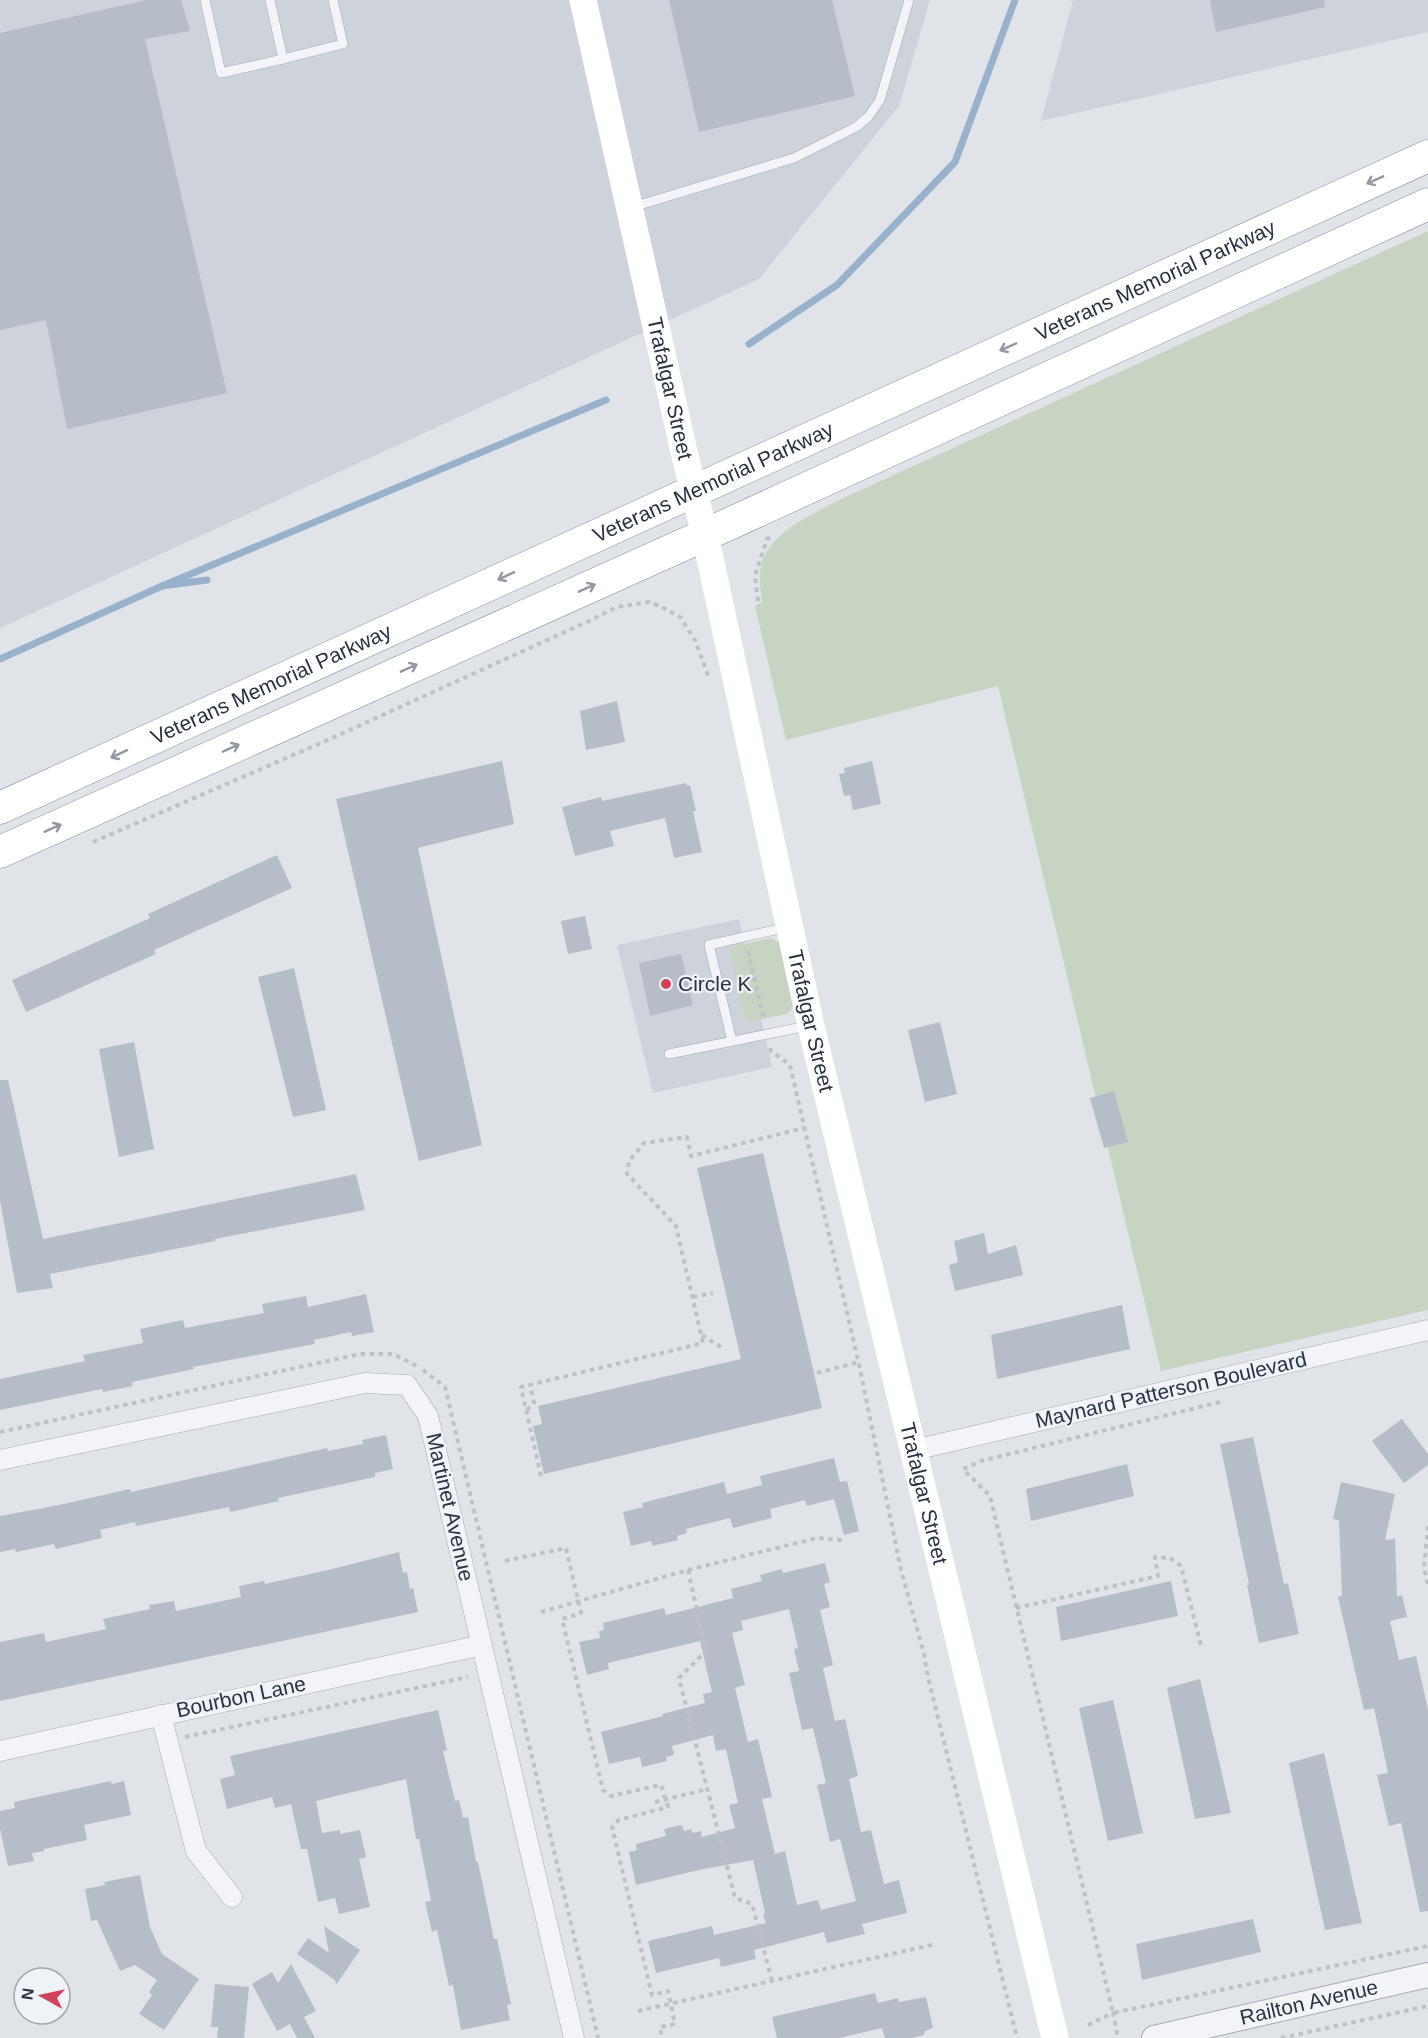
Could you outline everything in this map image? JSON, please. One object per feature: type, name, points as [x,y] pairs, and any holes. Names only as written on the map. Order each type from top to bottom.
[{"type":"highway","name":"Veterans Memorial Parkway","points":[[0,808],[1428,156]]},
{"type":"highway","name":"Veterans Memorial Parkway","points":[[0,852],[705,535],[1428,204]]},
{"type":"main road","name":"Trafalgar Street","points":[[583,0],[693,491],[705,535],[811,1026],[1055,2038]]},
{"type":"street","name":"Maynard Patterson Boulevard","points":[[914,1449],[1428,1330]]},
{"type":"street","name":"Martinet Avenue","points":[[0,1460],[365,1383],[407,1385],[428,1416],[574,2038]]},
{"type":"street","name":"Bourbon Lane","points":[[0,1751],[482,1645]]},
{"type":"street","points":[[161,1715],[196,1851],[232,1897]]},
{"type":"street","name":"Railton Avenue","points":[[1154,2038],[1428,1975]]},
{"type":"lane","points":[[205,0],[221,73],[343,44],[333,0]]},
{"type":"lane","points":[[270,0],[283,59]]},
{"type":"lane","points":[[630,208],[794,159],[856,127],[868,117],[880,100],[909,0]]},
{"type":"lane","points":[[732,1041],[709,945],[790,926]]},
{"type":"lane","points":[[669,1054],[811,1026]]},
{"type":"path","points":[[91,843],[340,734],[617,607],[650,602],[680,617],[695,640],[711,688]]},
{"type":"path","points":[[744,937],[771,1051],[790,1065],[859,1362],[902,1570],[1017,2038]]},
{"type":"path","points":[[541,1476],[521,1387],[703,1343],[676,1226],[627,1174],[629,1161],[644,1143],[687,1137],[691,1156],[804,1128]]},
{"type":"path","points":[[693,1297],[713,1293]]},
{"type":"path","points":[[701,1335],[724,1349]]},
{"type":"path","points":[[0,1432],[360,1353],[393,1354],[407,1360]]},
{"type":"path","points":[[817,1373],[859,1362]]},
{"type":"path","points":[[526,1411],[534,1403],[530,1385]]},
{"type":"path","points":[[1118,2038],[990,1496],[963,1469],[981,1461],[1214,1404]]},
{"type":"path","points":[[1428,1526],[1424,1568],[1428,1585]]},
{"type":"path","points":[[541,1611],[688,1570],[817,1538],[842,1540]]},
{"type":"path","points":[[505,1561],[566,1548],[581,1613],[562,1620],[603,1790],[610,1796],[661,1785],[666,1800],[668,1808],[619,1820],[612,1827],[652,1995],[668,1991],[675,2024],[660,2027],[662,2038]]},
{"type":"path","points":[[1016,1608],[1158,1576],[1155,1557],[1170,1558],[1181,1566],[1202,1646]]},
{"type":"path","points":[[688,1570],[706,1651],[679,1677],[735,1898],[752,1904],[772,1981]]},
{"type":"path","points":[[178,1738],[473,1676]]},
{"type":"path","points":[[655,1802],[708,1789]]},
{"type":"path","points":[[638,2011],[936,1944]]},
{"type":"path","points":[[1088,2025],[1113,2013],[1428,1946]]},
{"type":"path","points":[[1281,2038],[1428,2006]]},
{"type":"shaded area","points":[[0,0],[930,0],[899,106],[759,279],[0,628]]},
{"type":"shaded area","points":[[1073,0],[1428,0],[1428,32],[1041,121]]},
{"type":"shaded area","points":[[739,919],[772,1067],[653,1093],[617,945]]},
{"type":"green space","points":[[1428,231],[1428,1310],[1161,1371],[998,686],[786,740],[755,606],[762,602],[760,576],[763,560],[769,548],[789,529],[837,501]]},
{"type":"green space","points":[[770,938],[779,942],[793,1007],[787,1014],[746,1022],[731,947]]},
{"type":"building","points":[[146,0],[181,0],[190,31],[145,39],[227,393],[67,429],[46,320],[0,330],[0,33]]},
{"type":"building","points":[[669,0],[832,0],[855,96],[699,132]]},
{"type":"building","points":[[1210,0],[1324,0],[1325,7],[1216,32]]},
{"type":"building","points":[[617,701],[625,742],[586,750],[580,711]]},
{"type":"building","points":[[502,761],[514,824],[418,848],[482,1145],[419,1161],[336,799]]},
{"type":"building","points":[[872,761],[881,804],[853,810],[850,795],[844,796],[839,774],[845,773],[844,768]]},
{"type":"building","points":[[686,783],[687,786],[690,785],[702,852],[674,858],[665,818],[610,831],[614,846],[575,856],[562,807],[601,797],[602,801]]},
{"type":"building","points":[[277,855],[292,888],[154,950],[156,954],[26,1012],[12,980],[150,918],[148,914]]},
{"type":"building","points":[[585,916],[592,949],[568,954],[561,921]]},
{"type":"building","name":"Circle K","points":[[681,954],[693,1005],[650,1016],[639,963]]},
{"type":"building","points":[[294,968],[326,1110],[293,1117],[258,977]]},
{"type":"building","points":[[940,1022],[957,1094],[925,1102],[908,1030]]},
{"type":"building","points":[[134,1042],[154,1149],[119,1157],[99,1049]]},
{"type":"building","points":[[0,1080],[8,1080],[43,1239],[356,1174],[365,1210],[50,1274],[53,1288],[17,1293],[0,1201]]},
{"type":"building","points":[[1114,1091],[1128,1142],[1104,1148],[1090,1098]]},
{"type":"building","points":[[763,1153],[822,1408],[544,1474],[533,1426],[542,1424],[538,1406],[741,1359],[697,1168]]},
{"type":"building","points":[[984,1233],[988,1254],[1016,1245],[1023,1275],[955,1291],[949,1265],[958,1262],[954,1241]]},
{"type":"building","points":[[366,1294],[374,1332],[352,1336],[351,1332],[314,1340],[315,1344],[193,1367],[194,1369],[132,1382],[133,1386],[103,1392],[102,1389],[0,1410],[0,1379],[85,1361],[83,1355],[143,1343],[140,1329],[183,1320],[185,1328],[264,1313],[262,1304],[306,1296],[308,1307]]},
{"type":"building","points":[[1122,1305],[1130,1349],[997,1379],[991,1335]]},
{"type":"building","points":[[1402,1419],[1428,1454],[1428,1465],[1404,1483],[1372,1441]]},
{"type":"building","points":[[386,1435],[393,1469],[375,1473],[375,1477],[278,1498],[279,1501],[230,1512],[229,1507],[136,1526],[135,1522],[100,1530],[102,1538],[56,1549],[54,1544],[16,1552],[15,1549],[0,1552],[0,1516],[130,1489],[131,1492],[327,1448],[328,1451],[363,1444],[362,1440]]},
{"type":"building","points":[[1253,1437],[1284,1584],[1288,1583],[1299,1634],[1259,1643],[1220,1444]]},
{"type":"building","points":[[834,1458],[840,1482],[847,1481],[859,1531],[844,1535],[834,1499],[807,1506],[805,1500],[770,1509],[772,1518],[733,1528],[730,1518],[686,1529],[687,1533],[677,1536],[678,1540],[652,1546],[651,1541],[631,1546],[623,1512],[643,1507],[642,1503],[724,1482],[727,1494],[762,1485],[760,1476]]},
{"type":"building","points":[[1127,1464],[1134,1496],[1031,1521],[1026,1489]]},
{"type":"building","points":[[1341,1482],[1395,1494],[1385,1540],[1395,1539],[1397,1596],[1402,1595],[1407,1617],[1390,1621],[1399,1660],[1416,1656],[1428,1710],[1428,1911],[1420,1912],[1401,1823],[1389,1826],[1377,1775],[1388,1773],[1374,1708],[1364,1710],[1338,1597],[1342,1596],[1339,1520],[1333,1519]]},
{"type":"building","points":[[399,1552],[403,1573],[407,1572],[418,1612],[0,1701],[0,1642],[44,1633],[46,1642],[106,1629],[103,1619],[150,1609],[149,1605],[174,1601],[176,1611],[241,1597],[239,1586],[264,1581],[265,1584]]},
{"type":"building","points":[[825,1563],[830,1582],[824,1584],[830,1607],[820,1610],[833,1665],[823,1668],[835,1721],[845,1719],[858,1776],[849,1779],[861,1832],[871,1830],[884,1884],[899,1880],[907,1913],[862,1924],[865,1934],[827,1943],[824,1932],[754,1950],[756,1959],[721,1967],[719,1958],[656,1973],[648,1941],[712,1926],[714,1935],[766,1923],[753,1860],[636,1885],[629,1852],[637,1850],[636,1844],[666,1836],[664,1829],[682,1825],[684,1831],[691,1829],[692,1833],[701,1831],[702,1837],[735,1828],[729,1805],[738,1803],[726,1749],[716,1751],[713,1735],[672,1746],[674,1755],[666,1757],[667,1761],[642,1767],[640,1757],[609,1764],[601,1732],[705,1703],[703,1694],[712,1692],[700,1641],[608,1663],[609,1669],[587,1675],[579,1642],[600,1638],[599,1631],[604,1630],[603,1623],[664,1608],[666,1615],[733,1598],[731,1589],[762,1581],[760,1575],[782,1569],[783,1573]],"holes":[[[789,1609],[798,1648],[794,1649],[799,1671],[789,1673],[802,1730],[813,1728],[826,1783],[817,1785],[830,1842],[840,1839],[856,1901],[821,1910],[818,1900],[797,1905],[785,1851],[775,1854],[762,1799],[772,1797],[758,1739],[748,1742],[735,1688],[745,1685],[732,1633],[743,1630],[741,1621]]]},
{"type":"building","points":[[1171,1581],[1178,1616],[1061,1641],[1056,1607]]},
{"type":"building","points":[[1200,1679],[1231,1813],[1195,1819],[1167,1688]]},
{"type":"building","points":[[1113,1700],[1143,1833],[1108,1841],[1079,1708]]},
{"type":"building","points":[[438,1710],[447,1750],[443,1751],[455,1801],[459,1800],[463,1818],[468,1817],[476,1862],[478,1862],[494,1939],[497,1939],[511,2004],[507,2005],[510,2020],[461,2030],[453,1985],[449,1986],[437,1930],[432,1932],[425,1902],[431,1901],[419,1839],[416,1839],[406,1779],[316,1801],[322,1833],[340,1830],[340,1834],[360,1830],[366,1857],[359,1859],[370,1907],[339,1914],[335,1898],[318,1902],[307,1849],[301,1849],[291,1804],[275,1808],[272,1797],[227,1809],[220,1779],[235,1775],[230,1756]]},
{"type":"building","points":[[1324,1753],[1362,1923],[1325,1930],[1289,1763]]},
{"type":"building","points":[[111,1781],[112,1784],[124,1781],[131,1815],[84,1825],[87,1840],[44,1849],[44,1851],[32,1853],[34,1861],[8,1866],[0,1829],[0,1811],[15,1808],[14,1802]]},
{"type":"building","points":[[140,1875],[150,1927],[162,1954],[199,1979],[164,2030],[139,2014],[152,1995],[149,1992],[157,1980],[135,1965],[120,1971],[97,1920],[91,1921],[85,1889],[105,1885],[104,1882]]},
{"type":"building","points":[[1253,1919],[1261,1952],[1142,1980],[1136,1944]]},
{"type":"building","points":[[324,1926],[360,1950],[336,1985],[335,1980],[297,1954],[308,1938],[329,1953]]},
{"type":"building","points":[[291,1964],[316,2011],[304,2017],[315,2038],[297,2038],[290,2024],[277,2031],[252,1984],[272,1972],[278,1983]]},
{"type":"building","points":[[215,1984],[249,1987],[244,2038],[217,2038],[218,2027],[211,2027]]},
{"type":"building","points":[[875,1993],[878,2003],[898,1998],[899,2002],[926,1997],[933,2028],[925,2031],[924,2035],[911,2038],[885,2038],[882,2028],[839,2038],[777,2038],[772,2017]]},
{"type":"waterway","points":[[749,344],[837,285],[955,162],[1015,0]]},
{"type":"waterway","points":[[162,586],[606,400]]},
{"type":"waterway","points":[[0,659],[162,586],[207,580]]},
{"type":"place","name":"Circle K","points":[[666,984]]}]
